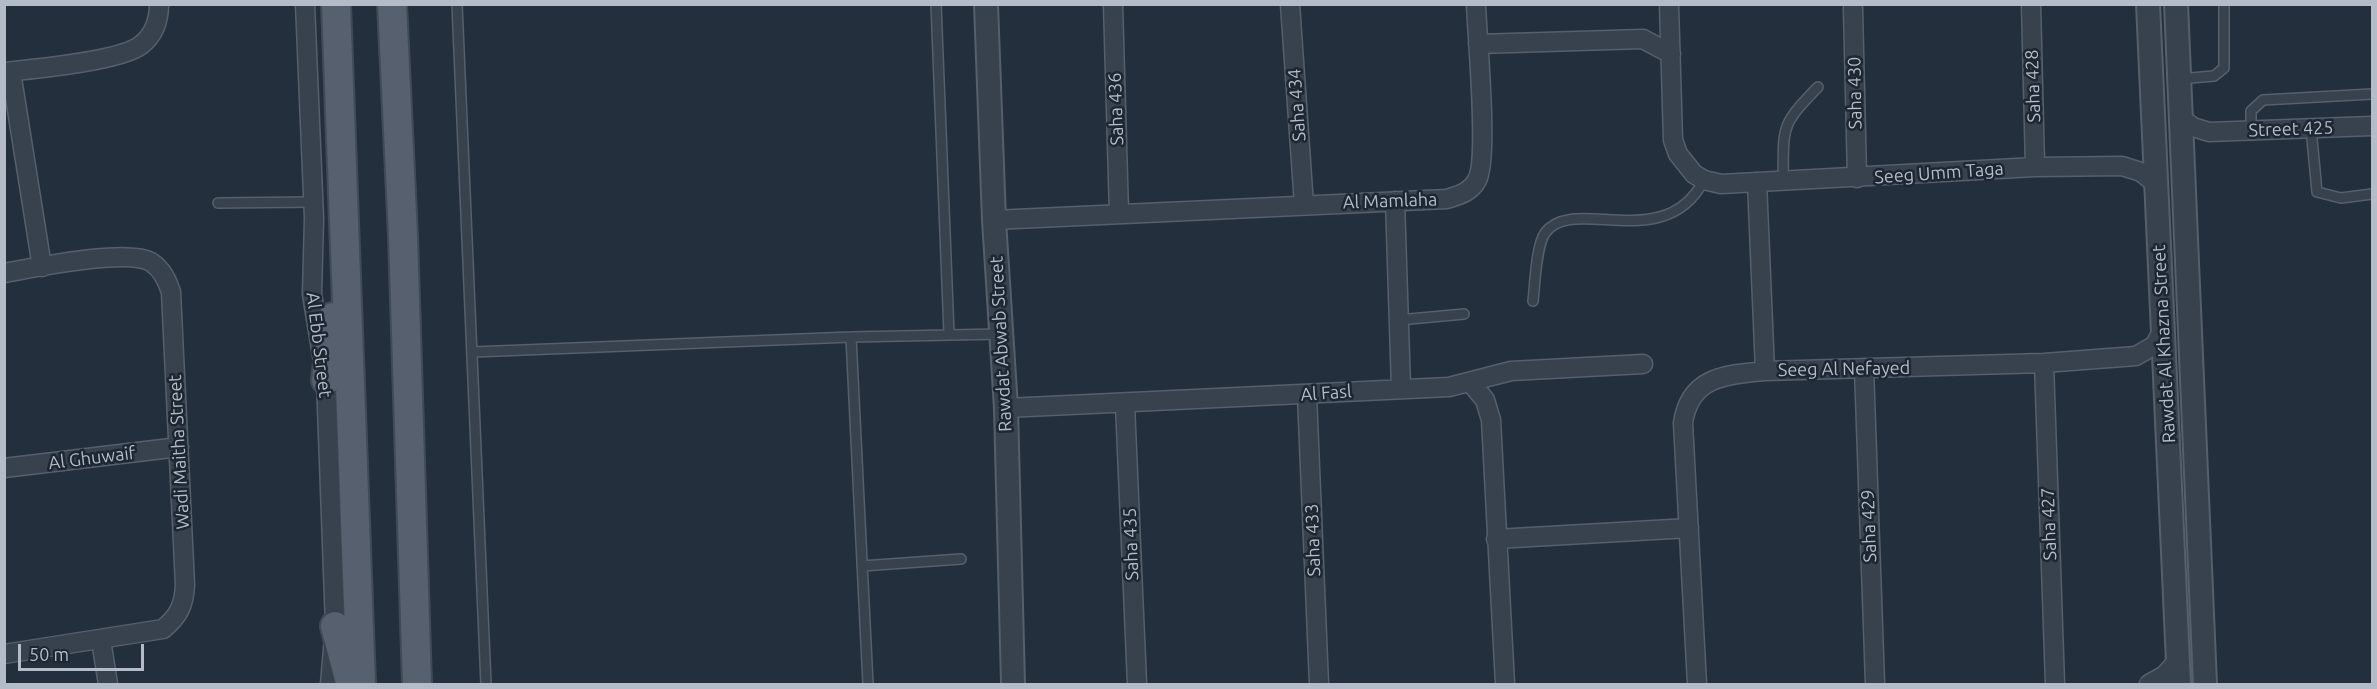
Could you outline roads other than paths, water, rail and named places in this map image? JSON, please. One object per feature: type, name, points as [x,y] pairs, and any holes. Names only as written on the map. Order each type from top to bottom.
[{"type":"main road","name":"Al Ebb Street","points":[[336,4],[361,684]]},
{"type":"main road","points":[[392,4],[403,236],[417,684]]},
{"type":"main road","points":[[326,380],[344,225]]},
{"type":"main road","points":[[335,626],[351,684]]},
{"type":"street","points":[[42,267],[8,72],[132,51],[150,36],[156,25],[159,4]]},
{"type":"street","name":"Al Ebb Street","points":[[305,4],[313,202],[312,300],[326,380],[335,626],[330,684]]},
{"type":"street","name":"Rawdat Abwab Street","points":[[986,4],[994,220],[1006,408],[1013,684]]},
{"type":"street","name":"Saha 436","points":[[1113,4],[1119,213]]},
{"type":"street","name":"Saha 434","points":[[1290,4],[1304,205]]},
{"type":"street","name":"Al Mamlaha","points":[[994,220],[1447,199],[1466,191],[1477,181],[1482,164],[1476,4]]},
{"type":"street","name":"Saha 428","points":[[2031,4],[2035,167]]},
{"type":"street","name":"Rawdat Al Khazna Street","points":[[2148,4],[2179,684]]},
{"type":"street","name":"Rawdat Al Khazna Street","points":[[2176,4],[2205,684]]},
{"type":"street","name":"Saha 430","points":[[1853,8],[1857,178]]},
{"type":"street","points":[[1643,39],[1669,10]]},
{"type":"street","points":[[1669,10],[1673,140],[1685,164],[1704,180]]},
{"type":"street","points":[[1478,44],[1643,39],[1671,54]]},
{"type":"street","name":"Street 425","points":[[2180,118],[2193,127],[2209,132],[2373,126]]},
{"type":"street","points":[[2181,156],[2193,141],[2209,132]]},
{"type":"street","points":[[2122,166],[2140,156],[2154,141]]},
{"type":"street","name":"Seeg Umm Taga","points":[[1704,180],[1721,184],[1783,182],[2035,167],[2122,166],[2141,172],[2156,184]]},
{"type":"street","points":[[1757,182],[1765,371]]},
{"type":"street","points":[[1395,201],[1401,388]]},
{"type":"street","name":"Wadi Maitha Street","points":[[4,273],[128,256],[145,260],[160,270],[171,292],[184,602],[177,618],[163,629],[4,654]]},
{"type":"street","points":[[2136,356],[2155,345],[2163,329]]},
{"type":"street","points":[[2136,356],[2155,363],[2165,375]]},
{"type":"street","name":"Seeg Al Nefayed","points":[[1697,684],[1683,423],[1691,398],[1711,380],[1765,371],[2044,363],[2136,356]]},
{"type":"street","name":"Saha 427","points":[[2044,363],[2055,684]]},
{"type":"street","name":"Al Fasl","points":[[1006,408],[1449,387],[1472,383],[1511,371],[1643,364]]},
{"type":"street","name":"Saha 429","points":[[1864,368],[1875,684]]},
{"type":"street","points":[[1472,383],[1485,399],[1491,420],[1505,684]]},
{"type":"street","name":"Saha 433","points":[[1307,395],[1319,684]]},
{"type":"street","name":"Saha 435","points":[[1125,404],[1137,684]]},
{"type":"street","name":"Al Ghuwaif","points":[[4,468],[179,447]]},
{"type":"street","points":[[1496,539],[1689,528]]},
{"type":"street","points":[[101,640],[108,684]]},
{"type":"street","points":[[2149,684],[2165,675],[2178,660]]},
{"type":"lane","points":[[457,4],[486,684]]},
{"type":"lane","points":[[936,4],[949,334]]},
{"type":"lane","points":[[2178,80],[2214,76],[2224,68],[2224,4]]},
{"type":"lane","points":[[1783,182],[1784,136],[1787,122],[1818,87]]},
{"type":"lane","points":[[2251,130],[2251,111],[2263,100],[2373,94]]},
{"type":"lane","points":[[2311,128],[2317,192],[2341,198],[2373,194]]},
{"type":"lane","points":[[1533,301],[1540,242],[1551,227],[1568,221],[1664,217],[1689,203],[1704,180]]},
{"type":"lane","points":[[218,204],[313,202]]},
{"type":"lane","points":[[1399,320],[1464,314]]},
{"type":"lane","points":[[473,352],[851,337],[1001,334]]},
{"type":"lane","points":[[851,337],[868,684]]},
{"type":"lane","points":[[862,566],[961,559]]}]
